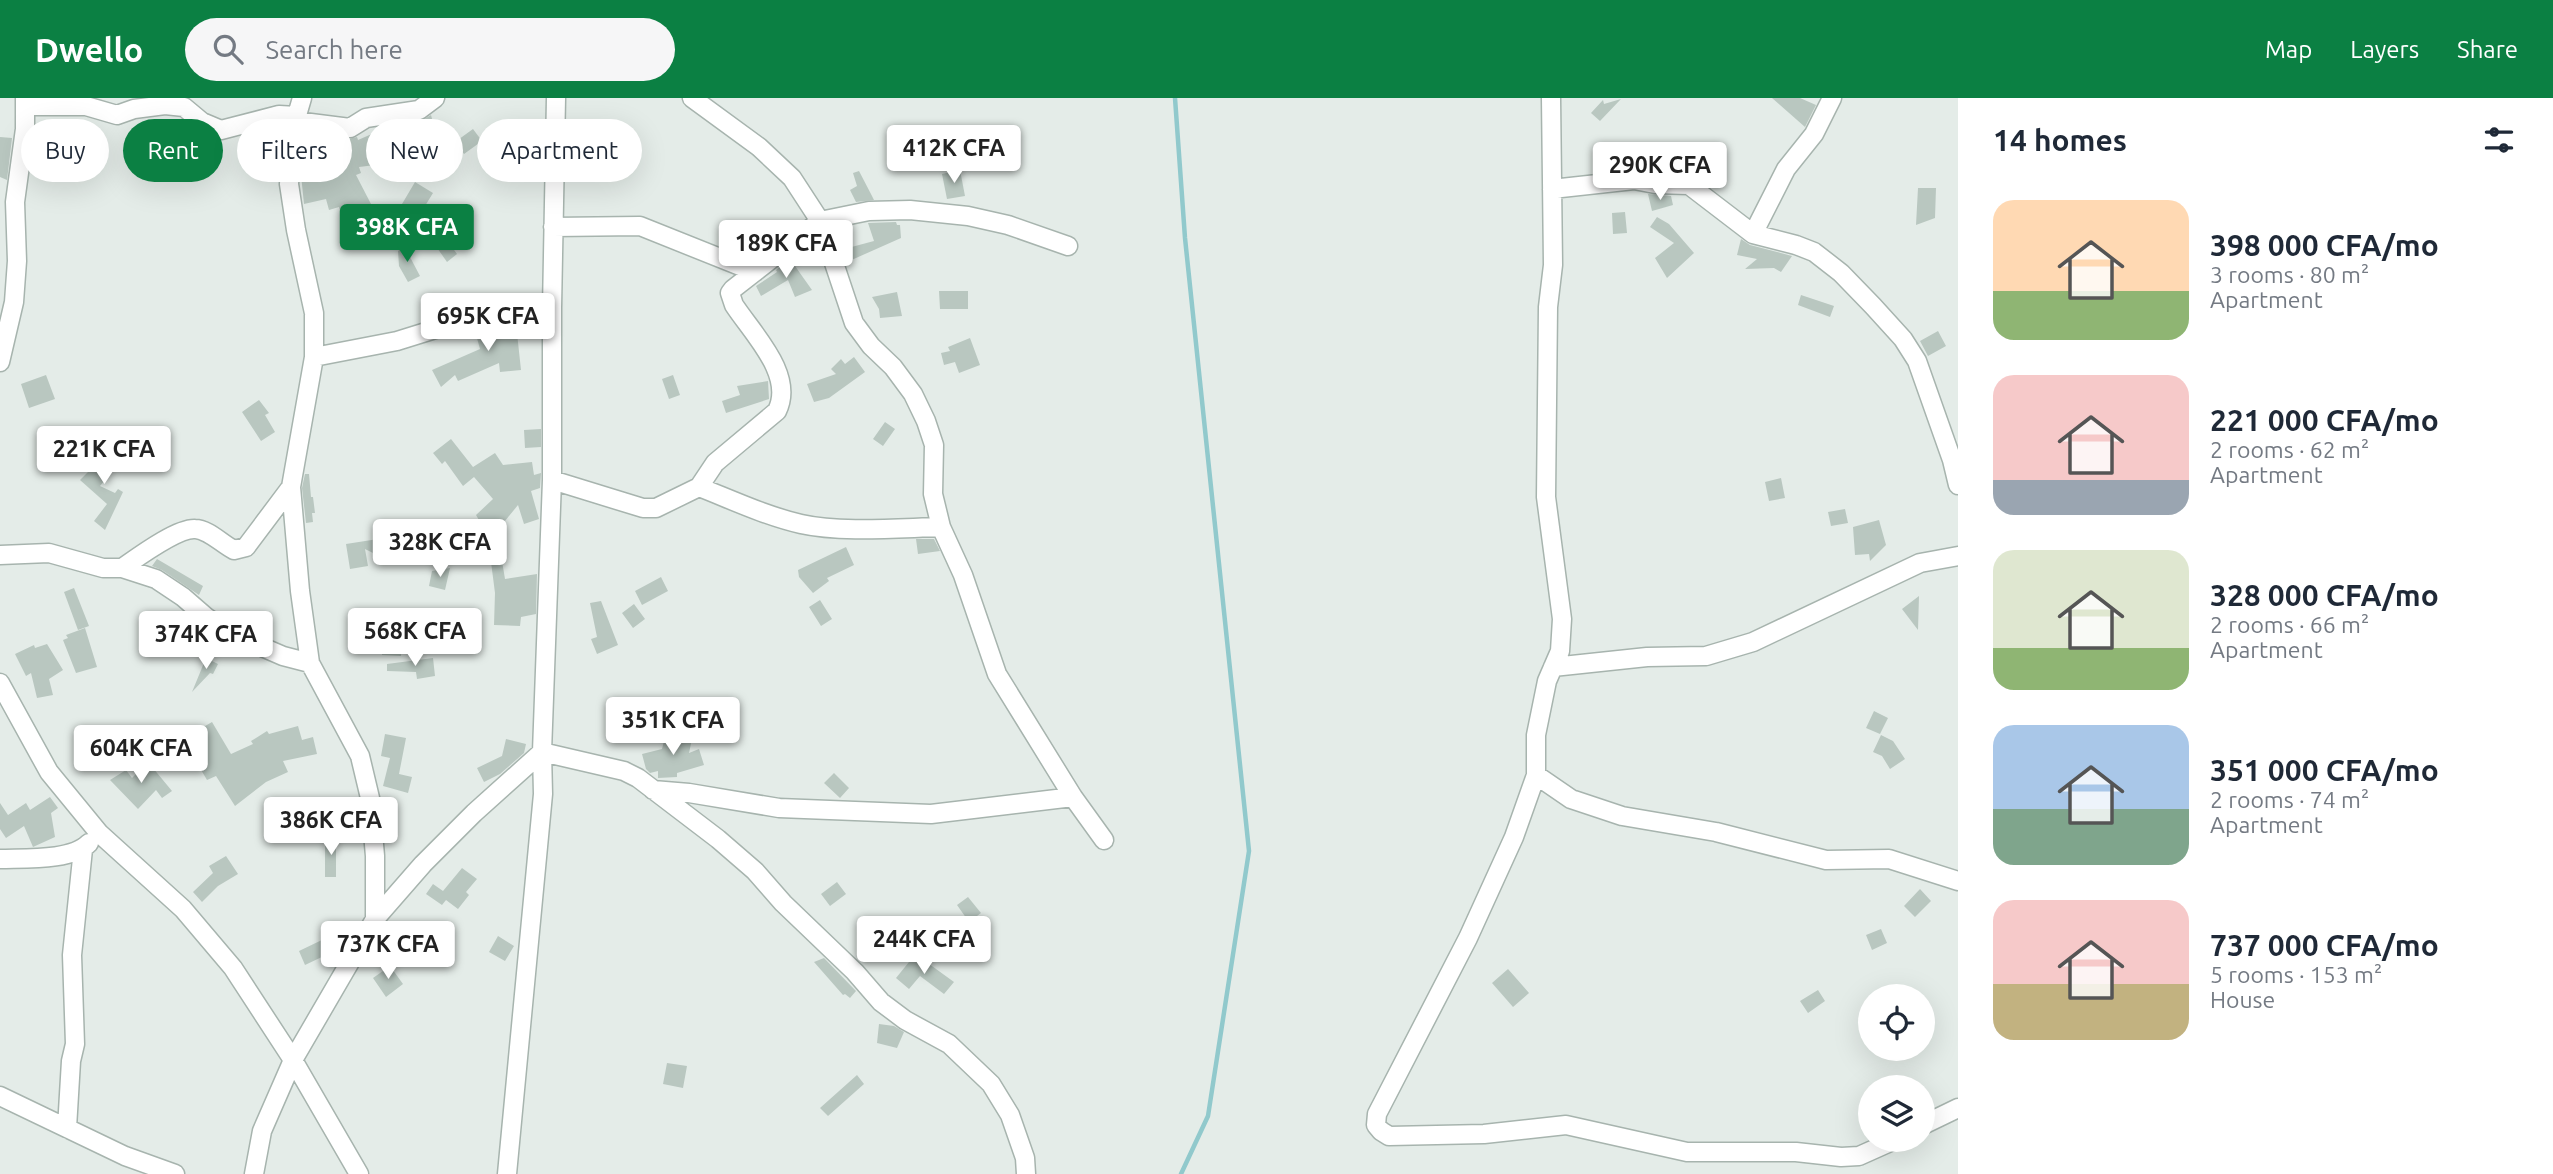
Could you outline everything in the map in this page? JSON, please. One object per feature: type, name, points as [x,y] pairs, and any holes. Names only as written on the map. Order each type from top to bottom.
[{"type":"street","points":[[264,119],[279,115],[296,119],[302,98]]},
{"type":"street","points":[[352,126],[366,118],[419,110],[435,98]]},
{"type":"street","points":[[507,1174],[543,794],[542,752],[552,480],[552,227],[556,98]]},
{"type":"street","points":[[692,98],[759,146],[792,178],[820,220],[854,323],[913,394],[926,421],[934,445],[933,494],[941,527],[963,575],[997,674],[1073,797],[1104,840]]},
{"type":"street","points":[[1551,98],[1553,265],[1548,307],[1546,497],[1562,619],[1560,651],[1547,681],[1536,735],[1536,775],[1514,837],[1468,938],[1377,1114],[1376,1125],[1381,1131],[1396,1136],[1484,1134],[1566,1125],[1687,1152],[1796,1152],[1842,1157],[1859,1156],[1868,1152]]},
{"type":"street","points":[[1753,234],[1786,169],[1814,134],[1832,98]]},
{"type":"street","points":[[0,362],[14,302],[17,261],[15,202],[25,129],[25,102],[86,106],[117,115],[134,109],[165,105],[184,107],[202,122],[221,130],[237,126]]},
{"type":"street","points":[[1552,188],[1634,180],[1689,185],[1753,234],[1796,244],[1814,252],[1841,273],[1903,339],[1917,361],[1955,459],[1958,485]]},
{"type":"street","points":[[289,182],[296,230],[314,313],[314,357],[292,487],[300,590],[310,663],[360,756],[368,787],[375,856],[375,919]]},
{"type":"street","points":[[552,480],[643,508],[656,508],[699,487],[715,463],[777,411],[781,403],[778,369],[734,305],[730,293],[820,220],[869,212],[910,210],[968,216],[1008,225],[1068,246]]},
{"type":"street","points":[[552,227],[640,226],[755,272]]},
{"type":"street","points":[[314,357],[397,341],[458,323],[552,308]]},
{"type":"street","points":[[122,568],[156,545],[195,529],[205,531],[234,550],[246,547],[292,487]]},
{"type":"street","points":[[699,487],[804,525],[850,528],[941,527]]},
{"type":"street","points":[[0,555],[49,554],[103,568],[122,568],[156,579],[232,634],[282,656],[310,663]]},
{"type":"street","points":[[1553,667],[1647,657],[1706,656],[1753,642],[1920,564],[1958,556]]},
{"type":"street","points":[[0,684],[49,772],[99,833],[184,909],[233,968],[293,1059],[359,1174]]},
{"type":"street","points":[[542,752],[624,771],[718,839],[755,872],[783,904],[855,972],[881,1002],[905,1020],[949,1044],[991,1084],[1010,1115],[1025,1158],[1026,1174]]},
{"type":"street","points":[[254,1174],[262,1131],[293,1059],[375,919],[423,864],[474,813],[542,752]]},
{"type":"street","points":[[1536,775],[1571,799],[1622,816],[1716,832],[1826,860],[1889,859],[1958,881]]},
{"type":"street","points":[[653,790],[689,793],[779,808],[931,814],[1073,797]]},
{"type":"street","points":[[0,859],[44,858],[83,849],[99,833]]},
{"type":"street","points":[[68,1128],[71,1061],[75,1044],[72,955],[83,849]]},
{"type":"street","points":[[0,1096],[125,1156],[175,1174]]},
{"type":"street","points":[[1935,1119],[1958,1108]]},
{"type":"building","points":[[1772,98],[1800,98],[1816,105],[1805,127]]},
{"type":"building","points":[[1621,99],[1600,121],[1591,113],[1603,100],[1604,104]]},
{"type":"building","points":[[473,129],[477,134],[477,145],[464,154],[463,153],[463,136]]},
{"type":"building","points":[[951,131],[954,146],[925,152],[922,137]]},
{"type":"building","points":[[0,137],[12,138],[7,180],[0,177]]},
{"type":"building","points":[[357,137],[358,140],[366,137],[366,166],[359,167],[361,173],[356,175],[371,204],[342,218],[339,207],[329,210],[326,199],[304,204],[302,182],[352,182],[352,138]]},
{"type":"building","points":[[1655,158],[1683,169],[1691,165],[1697,177],[1638,169]]},
{"type":"building","points":[[960,170],[965,196],[947,199],[942,174]]},
{"type":"building","points":[[859,171],[874,200],[856,202],[850,190],[857,186],[853,173]]},
{"type":"building","points":[[415,182],[433,193],[406,237],[402,204]]},
{"type":"building","points":[[1918,188],[1936,188],[1935,218],[1916,225]]},
{"type":"building","points":[[1648,194],[1671,196],[1673,205],[1652,211]]},
{"type":"building","points":[[1625,212],[1627,233],[1613,234],[1612,213]]},
{"type":"building","points":[[1657,217],[1669,224],[1694,253],[1667,278],[1655,258],[1674,243],[1650,227]]},
{"type":"building","points":[[896,222],[900,225],[901,238],[847,262],[844,249],[874,241],[868,223]]},
{"type":"building","points":[[436,225],[457,254],[447,262],[426,232]]},
{"type":"building","points":[[1741,239],[1750,245],[1792,256],[1781,272],[1774,268],[1745,269],[1757,259],[1737,255]]},
{"type":"building","points":[[409,244],[410,257],[420,276],[408,282],[399,266],[398,251]]},
{"type":"building","points":[[790,259],[812,290],[795,297],[788,280],[761,296],[756,286]]},
{"type":"building","points":[[939,291],[968,291],[968,309],[940,309]]},
{"type":"building","points":[[897,292],[902,316],[880,318],[879,309],[872,297]]},
{"type":"building","points":[[1801,295],[1834,306],[1830,317],[1798,305]]},
{"type":"building","points":[[541,321],[541,329],[517,333],[521,370],[500,372],[499,363],[458,381],[455,375],[441,387],[432,370],[480,349],[475,331]]},
{"type":"building","points":[[1938,331],[1946,346],[1928,356],[1920,341]]},
{"type":"building","points":[[970,338],[980,365],[959,373],[955,362],[944,365],[941,353],[950,351],[948,347]]},
{"type":"building","points":[[854,357],[865,372],[829,398],[814,402],[807,384],[836,374],[831,369],[841,359],[845,364]]},
{"type":"building","points":[[46,375],[55,399],[29,408],[21,384]]},
{"type":"building","points":[[673,375],[680,395],[669,399],[662,379]]},
{"type":"building","points":[[768,381],[769,399],[726,413],[722,401],[740,395],[737,386]]},
{"type":"building","points":[[259,400],[269,413],[265,415],[275,432],[261,441],[242,412]]},
{"type":"building","points":[[885,422],[895,429],[883,446],[873,439]]},
{"type":"building","points":[[541,429],[541,447],[525,448],[524,430]]},
{"type":"building","points":[[451,439],[473,467],[495,453],[503,465],[532,462],[534,475],[541,473],[540,488],[531,491],[539,519],[524,524],[518,505],[488,542],[486,532],[476,515],[493,499],[474,477],[463,486],[445,461],[442,464],[433,453]]},
{"type":"building","points":[[110,450],[122,460],[100,486],[115,493],[118,489],[123,492],[105,530],[94,521],[107,504],[80,480]]},
{"type":"building","points":[[305,474],[309,474],[315,513],[312,513],[313,522],[306,523],[302,488]]},
{"type":"building","points":[[1781,478],[1785,498],[1769,501],[1765,482]]},
{"type":"building","points":[[1845,509],[1848,523],[1831,526],[1828,512]]},
{"type":"building","points":[[1879,520],[1886,545],[1870,561],[1869,554],[1855,555],[1853,527]]},
{"type":"building","points":[[378,539],[386,543],[379,556],[365,549],[368,566],[350,569],[346,544]]},
{"type":"building","points":[[916,539],[934,539],[940,551],[918,554]]},
{"type":"building","points":[[846,547],[854,565],[827,578],[829,581],[813,593],[799,577],[798,570]]},
{"type":"building","points":[[157,559],[203,586],[199,595],[152,566]]},
{"type":"building","points":[[502,561],[505,579],[537,574],[536,614],[521,617],[520,626],[494,625],[495,593],[491,562]]},
{"type":"building","points":[[450,568],[445,590],[429,586],[432,571]]},
{"type":"building","points":[[661,577],[668,591],[642,605],[635,591]]},
{"type":"building","points":[[74,588],[89,626],[78,630],[64,592]]},
{"type":"building","points":[[1919,596],[1918,630],[1902,609]]},
{"type":"building","points":[[820,600],[832,619],[821,626],[809,607]]},
{"type":"building","points":[[601,601],[618,645],[597,654],[591,639],[597,637],[590,603]]},
{"type":"building","points":[[634,604],[645,619],[633,628],[622,613]]},
{"type":"building","points":[[403,615],[406,639],[402,640],[401,656],[382,655],[385,639],[383,617]]},
{"type":"building","points":[[85,628],[97,667],[76,673],[63,640],[68,638],[66,635]]},
{"type":"building","points":[[47,644],[63,670],[49,679],[53,695],[37,698],[31,673],[26,676],[15,654],[34,645],[35,648]]},
{"type":"building","points":[[206,658],[218,664],[213,674],[210,673],[192,692]]},
{"type":"building","points":[[433,658],[435,676],[417,679],[416,672],[387,671],[387,664]]},
{"type":"building","points":[[1874,711],[1888,718],[1880,734],[1866,728]]},
{"type":"building","points":[[212,722],[231,754],[253,744],[251,741],[267,731],[269,734],[298,726],[302,740],[313,737],[317,754],[283,761],[288,772],[266,782],[235,806],[216,776],[207,780],[183,739]]},
{"type":"building","points":[[666,733],[692,739],[689,753],[699,749],[704,765],[677,773],[677,777],[658,778],[658,771],[650,773],[646,769],[642,754],[662,749]]},
{"type":"building","points":[[385,734],[406,738],[399,774],[412,777],[408,793],[383,786],[390,758],[381,756]]},
{"type":"building","points":[[1881,735],[1893,741],[1905,759],[1890,769],[1882,756],[1873,752]]},
{"type":"building","points":[[506,739],[526,744],[524,753],[500,774],[484,782],[477,768],[502,756]]},
{"type":"building","points":[[148,762],[172,791],[162,798],[156,790],[138,809],[110,780],[126,770],[132,778]]},
{"type":"building","points":[[834,773],[849,788],[840,798],[824,783]]},
{"type":"building","points":[[50,797],[58,808],[51,813],[55,837],[33,847],[24,826],[6,838],[0,829],[0,803],[8,815],[26,803],[30,810]]},
{"type":"building","points":[[325,838],[336,838],[336,877],[325,877]]},
{"type":"building","points":[[226,856],[238,874],[218,886],[202,902],[193,892],[213,873],[209,866]]},
{"type":"building","points":[[462,868],[477,879],[466,892],[469,895],[458,909],[446,900],[442,905],[426,894],[433,884],[443,891]]},
{"type":"building","points":[[837,882],[846,894],[830,906],[821,894]]},
{"type":"building","points":[[1920,889],[1931,901],[1915,917],[1904,906]]},
{"type":"building","points":[[968,897],[981,913],[969,922],[957,905]]},
{"type":"building","points":[[922,920],[933,936],[914,950],[899,936]]},
{"type":"building","points":[[325,926],[354,933],[343,951],[326,960],[324,956],[305,965],[299,951],[324,939]]},
{"type":"building","points":[[1881,929],[1887,943],[1872,950],[1866,935]]},
{"type":"building","points":[[498,936],[514,946],[505,961],[489,952]]},
{"type":"building","points":[[824,958],[856,991],[850,998],[843,995],[814,962]]},
{"type":"building","points":[[925,961],[954,982],[944,994],[920,976],[909,989],[896,978],[909,962]]},
{"type":"building","points":[[390,966],[403,984],[386,997],[373,978]]},
{"type":"building","points":[[1508,969],[1529,993],[1513,1007],[1492,983]]},
{"type":"building","points":[[1818,990],[1825,1001],[1808,1013],[1800,1001]]},
{"type":"building","points":[[879,1024],[894,1026],[904,1032],[897,1048],[877,1043]]},
{"type":"building","points":[[667,1063],[687,1066],[683,1088],[663,1084]]},
{"type":"building","points":[[857,1075],[864,1084],[828,1116],[820,1108]]},
{"type":"waterway","points":[[1175,98],[1185,238],[1249,851],[1208,1116],[1181,1174]]}]
